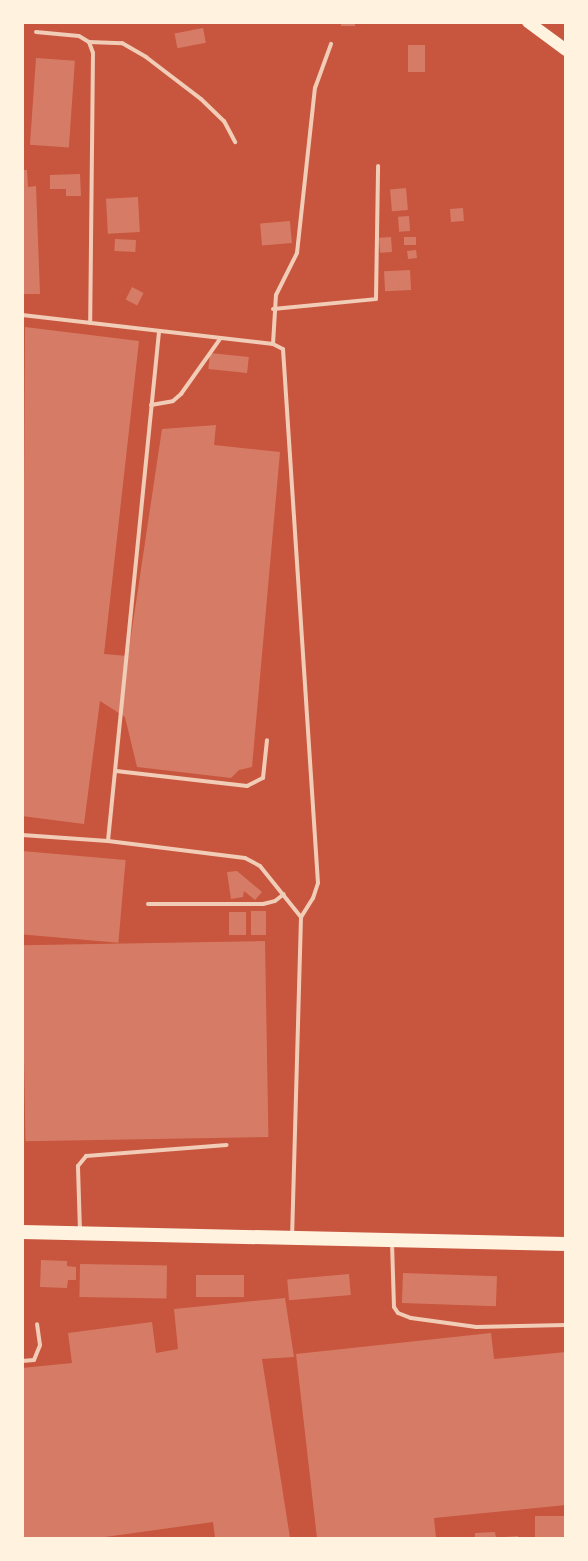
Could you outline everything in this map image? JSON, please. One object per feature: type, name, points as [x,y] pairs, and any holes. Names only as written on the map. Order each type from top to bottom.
[{"type":"highway","points":[[22,1232],[566,1244]]},
{"type":"main road","points":[[528,22],[566,50]]},
{"type":"lane","points":[[36,32],[79,36],[89,42],[122,43],[146,58],[201,99],[224,121],[235,142]]},
{"type":"lane","points":[[89,42],[93,53],[90,323]]},
{"type":"lane","points":[[273,344],[273,309],[276,295],[297,253],[315,88],[332,44]]},
{"type":"lane","points":[[273,309],[376,299],[378,166]]},
{"type":"lane","points":[[22,315],[273,344],[284,352],[318,883],[313,898],[301,917],[292,1237]]},
{"type":"lane","points":[[108,841],[116,771],[124,654],[159,332]]},
{"type":"lane","points":[[151,405],[173,401],[181,394],[220,339]]},
{"type":"lane","points":[[116,771],[247,786],[262,778],[267,740]]},
{"type":"lane","points":[[22,835],[108,841],[245,858],[260,866],[301,917]]},
{"type":"lane","points":[[148,904],[263,904],[275,902],[284,894]]},
{"type":"lane","points":[[80,1233],[78,1166],[86,1156],[227,1145]]},
{"type":"lane","points":[[392,1241],[394,1307],[398,1313],[410,1318],[476,1327],[566,1325]]},
{"type":"lane","points":[[22,1361],[34,1360],[40,1345],[37,1324]]},
{"type":"building","points":[[341,22],[355,22],[355,26],[341,26]]},
{"type":"building","points":[[203,28],[206,43],[177,48],[175,34]]},
{"type":"building","points":[[408,45],[425,45],[425,72],[408,72]]},
{"type":"building","points":[[36,58],[75,61],[69,148],[30,145]]},
{"type":"building","points":[[22,170],[27,170],[28,187],[36,186],[40,294],[22,294]]},
{"type":"building","points":[[80,174],[81,196],[66,196],[66,189],[50,189],[50,175]]},
{"type":"building","points":[[406,188],[408,210],[392,211],[390,189]]},
{"type":"building","points":[[138,197],[140,232],[108,234],[106,199]]},
{"type":"building","points":[[463,208],[464,221],[451,222],[450,209]]},
{"type":"building","points":[[409,216],[410,231],[399,232],[398,217]]},
{"type":"building","points":[[290,221],[292,243],[262,246],[260,224]]},
{"type":"building","points":[[391,237],[392,252],[380,253],[379,238]]},
{"type":"building","points":[[404,237],[416,237],[416,245],[404,245]]},
{"type":"building","points":[[115,239],[136,240],[135,252],[114,251]]},
{"type":"building","points":[[416,250],[417,258],[408,259],[407,251]]},
{"type":"building","points":[[410,270],[411,290],[385,291],[384,271]]},
{"type":"building","points":[[132,287],[144,293],[137,305],[126,299]]},
{"type":"building","points":[[25,327],[139,341],[104,654],[128,656],[162,429],[216,425],[214,445],[280,452],[252,767],[239,770],[231,778],[137,767],[125,717],[100,701],[84,824],[22,816]]},
{"type":"building","points":[[210,353],[249,357],[247,373],[208,369]]},
{"type":"building","points":[[22,851],[126,860],[118,943],[22,934]]},
{"type":"building","points":[[237,871],[262,892],[255,900],[244,891],[243,897],[231,899],[227,872]]},
{"type":"building","points":[[251,911],[266,911],[266,935],[251,935]]},
{"type":"building","points":[[229,912],[246,912],[246,935],[229,935]]},
{"type":"building","points":[[265,941],[268,1137],[25,1141],[22,945]]},
{"type":"building","points":[[41,1260],[67,1261],[67,1266],[76,1267],[76,1280],[68,1280],[67,1288],[40,1287]]},
{"type":"building","points":[[80,1264],[167,1266],[166,1299],[79,1297]]},
{"type":"building","points":[[403,1273],[497,1276],[496,1306],[402,1303]]},
{"type":"building","points":[[349,1274],[351,1295],[289,1300],[287,1279]]},
{"type":"building","points":[[196,1275],[244,1275],[244,1297],[196,1297]]},
{"type":"building","points":[[285,1298],[294,1357],[262,1359],[290,1538],[215,1538],[213,1522],[98,1538],[22,1538],[22,1368],[72,1363],[68,1333],[152,1322],[156,1353],[178,1349],[174,1309]]},
{"type":"building","points":[[491,1333],[494,1359],[566,1352],[566,1505],[434,1518],[436,1538],[317,1538],[296,1354]]},
{"type":"building","points":[[535,1516],[566,1516],[566,1538],[535,1538]]},
{"type":"building","points":[[495,1532],[496,1538],[475,1538],[475,1533]]},
{"type":"building","points":[[518,1536],[518,1538],[504,1538],[504,1537]]}]
